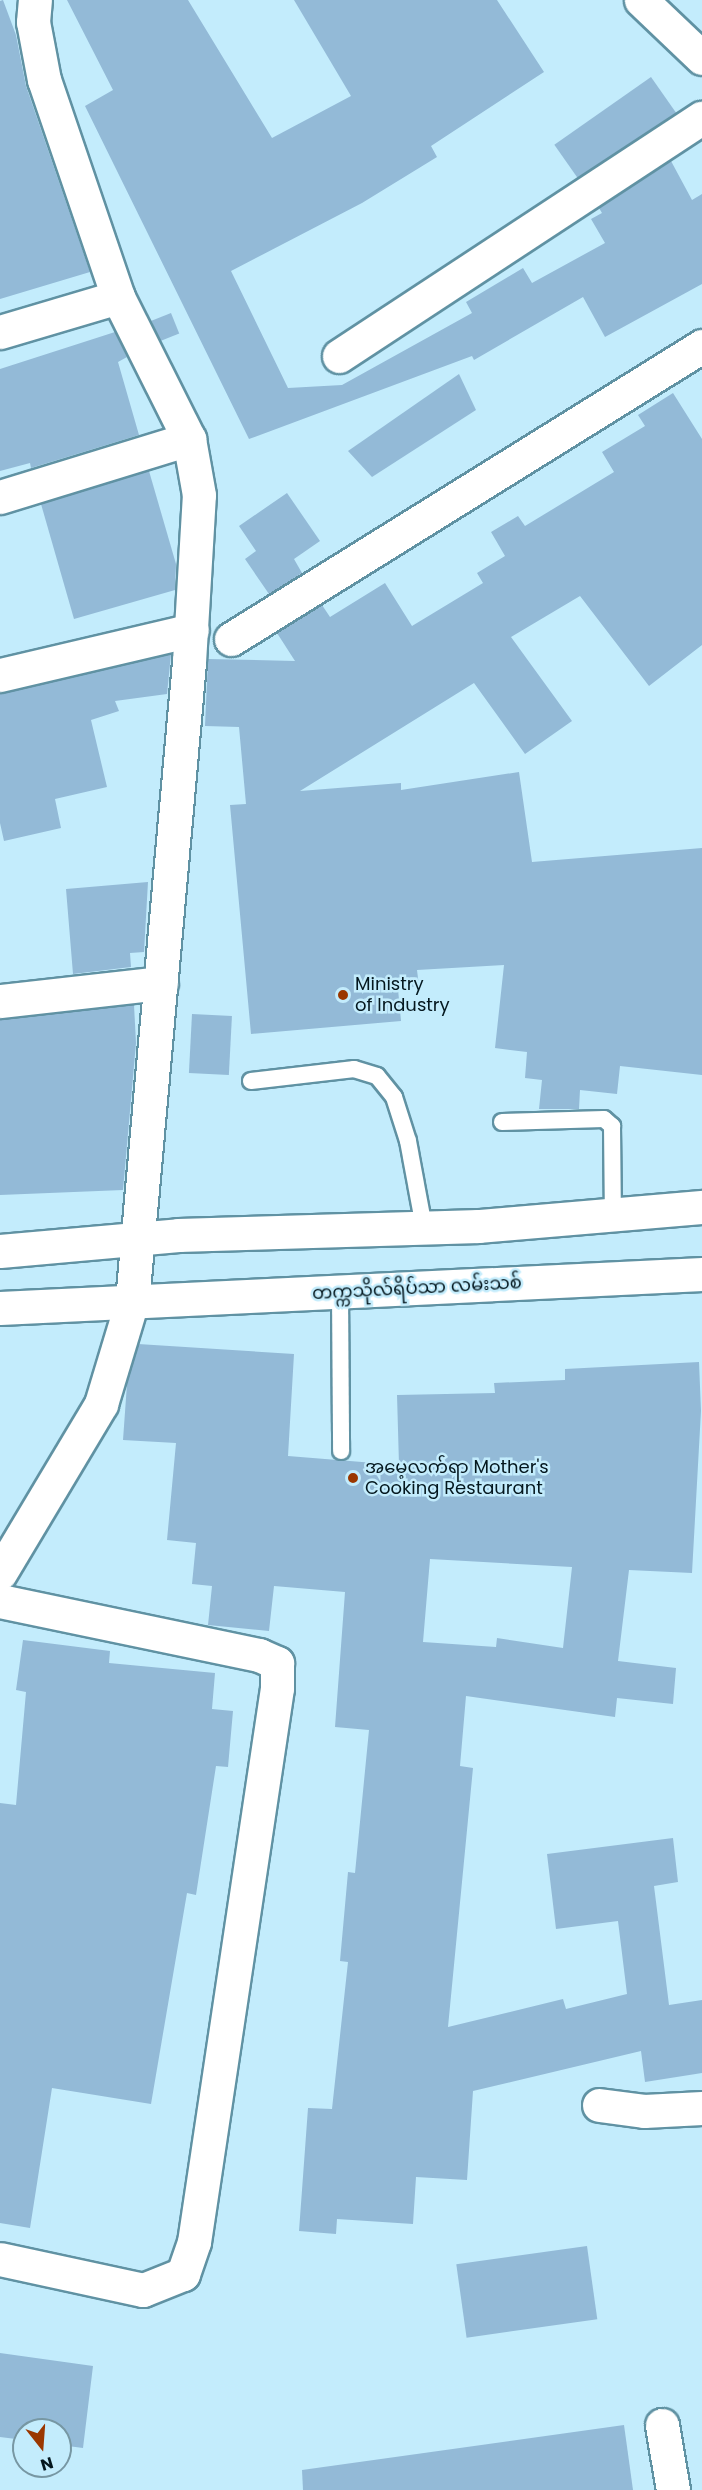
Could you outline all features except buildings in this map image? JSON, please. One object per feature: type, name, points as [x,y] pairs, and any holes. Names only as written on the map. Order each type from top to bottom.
[{"type":"street","points":[[0,1573],[101,1404],[132,1301],[192,630],[199,495],[189,440],[118,297],[44,80],[33,22],[35,0]]},
{"type":"street","points":[[641,0],[702,58]]},
{"type":"street","points":[[339,356],[702,118]]},
{"type":"street","points":[[0,332],[118,297]]},
{"type":"street","points":[[231,639],[702,346]]},
{"type":"street","points":[[0,497],[189,440]]},
{"type":"street","points":[[0,675],[192,630]]},
{"type":"street","points":[[0,1001],[161,984]]},
{"type":"street","points":[[0,1251],[178,1235],[424,1227],[702,1207]]},
{"type":"street","name":"တက္ကသိုလ်ရိပ်သာ လမ်းသစ်","points":[[0,1308],[702,1274]]},
{"type":"street","points":[[0,1601],[259,1655],[277,1663],[277,1688],[194,2242],[183,2274],[143,2290],[0,2259]]},
{"type":"street","points":[[599,2105],[656,2112],[702,2108]]},
{"type":"street","points":[[662,2425],[673,2490]]},
{"type":"lane","points":[[251,1081],[354,1069],[377,1076],[394,1097],[408,1141],[424,1227]]},
{"type":"lane","points":[[502,1122],[604,1119],[612,1126],[613,1215]]},
{"type":"lane","points":[[340,1291],[341,1451]]},
{"type":"place","name":"Ministry of Industry","points":[[343,995]]},
{"type":"place","name":"အမေ့လက်ရာ Mother's Cooking Restaurant","points":[[353,1478]]}]
